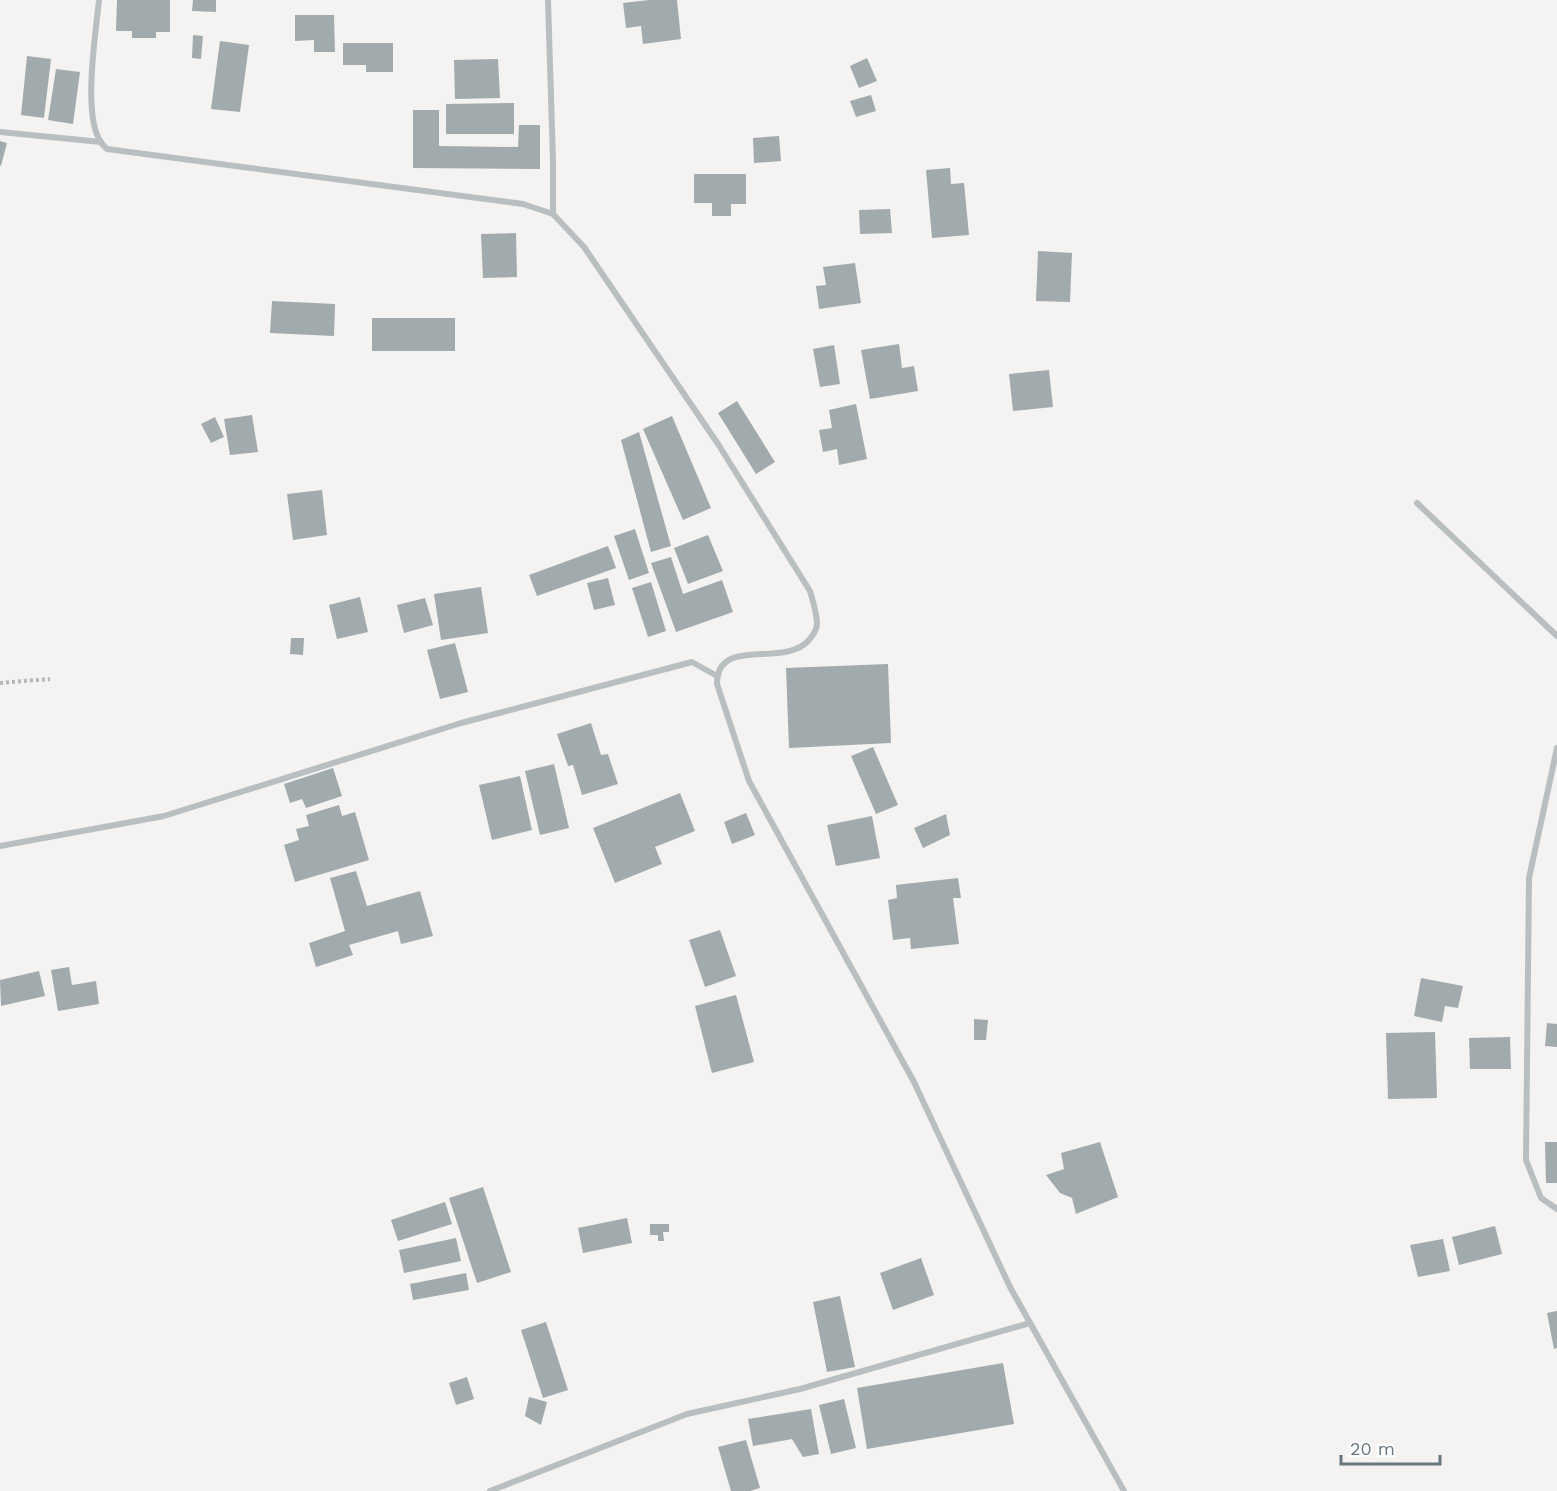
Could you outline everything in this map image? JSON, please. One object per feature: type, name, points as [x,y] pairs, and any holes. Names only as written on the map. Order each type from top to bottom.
[{"type":"street","points":[[99,0],[91,77],[92,116],[100,142],[107,149],[523,204],[553,214],[584,247],[718,444],[810,591],[818,626],[806,643],[787,653],[735,656],[725,662],[717,676],[717,684],[750,782],[914,1082],[1010,1287],[1124,1491]]},
{"type":"street","points":[[548,0],[553,214]]},
{"type":"street","points":[[0,132],[100,142]]},
{"type":"street","points":[[1416,503],[1557,636]]},
{"type":"street","points":[[0,846],[164,816],[461,723],[692,662],[717,676]]},
{"type":"street","points":[[1557,748],[1529,878],[1526,1160],[1542,1198],[1557,1209]]},
{"type":"street","points":[[490,1491],[687,1414],[800,1389],[1030,1323]]},
{"type":"path","points":[[0,684],[50,679]]},
{"type":"building","points":[[117,0],[170,0],[170,32],[156,32],[156,38],[132,38],[132,31],[116,31]]},
{"type":"building","points":[[193,0],[216,0],[216,12],[192,11]]},
{"type":"building","points":[[677,0],[681,39],[643,44],[641,26],[626,28],[623,3]]},
{"type":"building","points":[[295,15],[334,15],[335,52],[314,52],[314,40],[295,41]]},
{"type":"building","points":[[193,35],[203,36],[201,59],[192,58]]},
{"type":"building","points":[[220,41],[249,45],[240,112],[211,109]]},
{"type":"building","points":[[343,43],[393,43],[393,72],[366,72],[366,65],[343,65]]},
{"type":"building","points":[[27,56],[51,59],[44,118],[21,115]]},
{"type":"building","points":[[867,58],[877,81],[859,88],[850,66]]},
{"type":"building","points":[[498,59],[500,98],[455,99],[454,60]]},
{"type":"building","points":[[56,69],[80,72],[73,124],[48,120]]},
{"type":"building","points":[[871,95],[876,111],[856,117],[850,101]]},
{"type":"building","points":[[514,103],[514,134],[446,134],[446,104]]},
{"type":"building","points":[[413,110],[439,110],[439,146],[518,147],[519,125],[540,125],[540,169],[413,168]]},
{"type":"building","points":[[779,136],[781,161],[754,163],[753,138]]},
{"type":"building","points":[[0,141],[7,143],[1,166],[0,165]]},
{"type":"building","points":[[950,168],[951,184],[964,183],[969,235],[932,238],[926,170]]},
{"type":"building","points":[[694,174],[746,174],[746,204],[731,204],[731,216],[712,216],[712,203],[694,203]]},
{"type":"building","points":[[890,209],[892,233],[860,234],[859,210]]},
{"type":"building","points":[[516,233],[517,277],[483,278],[481,234]]},
{"type":"building","points":[[1038,251],[1072,253],[1070,302],[1036,301]]},
{"type":"building","points":[[855,263],[861,303],[819,309],[816,286],[826,285],[823,267]]},
{"type":"building","points":[[272,301],[335,304],[334,336],[270,333]]},
{"type":"building","points":[[372,318],[455,318],[455,351],[372,351]]},
{"type":"building","points":[[899,344],[902,368],[914,366],[918,391],[870,399],[861,350]]},
{"type":"building","points":[[834,345],[840,384],[820,387],[813,349]]},
{"type":"building","points":[[1049,370],[1053,407],[1013,411],[1009,374]]},
{"type":"building","points":[[737,401],[775,462],[756,474],[718,413]]},
{"type":"building","points":[[856,404],[867,459],[839,465],[837,449],[823,452],[819,430],[832,428],[829,410]]},
{"type":"building","points":[[252,415],[258,452],[230,455],[224,419]]},
{"type":"building","points":[[672,416],[711,508],[683,520],[643,429]]},
{"type":"building","points":[[215,417],[224,437],[211,443],[201,424]]},
{"type":"building","points":[[639,432],[671,546],[651,552],[621,440]]},
{"type":"building","points":[[322,490],[327,535],[293,540],[287,494]]},
{"type":"building","points":[[635,529],[649,573],[629,580],[614,536]]},
{"type":"building","points":[[708,535],[723,571],[688,584],[674,548]]},
{"type":"building","points":[[608,546],[616,568],[537,596],[529,575]]},
{"type":"building","points":[[671,557],[683,594],[722,580],[733,612],[676,632],[651,563]]},
{"type":"building","points":[[608,578],[615,605],[594,610],[587,583]]},
{"type":"building","points":[[651,582],[666,631],[648,637],[632,588]]},
{"type":"building","points":[[481,587],[488,633],[441,640],[434,594]]},
{"type":"building","points":[[360,597],[368,632],[337,639],[329,605]]},
{"type":"building","points":[[425,598],[433,625],[404,633],[397,605]]},
{"type":"building","points":[[291,638],[304,638],[303,655],[290,654]]},
{"type":"building","points":[[455,643],[468,692],[440,699],[427,650]]},
{"type":"building","points":[[888,664],[891,743],[789,748],[786,668]]},
{"type":"building","points":[[591,723],[601,755],[608,754],[618,784],[582,795],[573,765],[568,766],[557,734]]},
{"type":"building","points":[[873,747],[898,805],[876,814],[851,756]]},
{"type":"building","points":[[554,764],[569,828],[540,835],[525,771]]},
{"type":"building","points":[[333,768],[342,796],[306,808],[302,799],[290,803],[284,784]]},
{"type":"building","points":[[520,776],[532,830],[492,840],[479,785]]},
{"type":"building","points":[[680,793],[695,831],[655,847],[662,864],[615,883],[593,828]]},
{"type":"building","points":[[339,805],[342,816],[355,812],[369,860],[295,882],[284,845],[299,840],[296,829],[309,826],[306,815]]},
{"type":"building","points":[[746,813],[755,835],[732,844],[724,822]]},
{"type":"building","points":[[946,814],[950,835],[923,848],[914,828]]},
{"type":"building","points":[[872,816],[880,858],[836,866],[827,825]]},
{"type":"building","points":[[356,871],[367,906],[420,891],[433,936],[401,944],[398,931],[349,945],[353,955],[316,967],[309,943],[345,931],[330,878]]},
{"type":"building","points":[[958,878],[961,898],[953,898],[959,944],[911,949],[910,938],[893,940],[888,900],[897,898],[896,885]]},
{"type":"building","points":[[720,930],[736,976],[705,987],[689,940]]},
{"type":"building","points":[[69,967],[72,985],[96,981],[99,1004],[58,1011],[51,970]]},
{"type":"building","points":[[39,971],[45,996],[1,1006],[0,980]]},
{"type":"building","points":[[1421,978],[1463,986],[1458,1008],[1445,1006],[1442,1022],[1414,1016]]},
{"type":"building","points":[[736,995],[754,1062],[712,1073],[695,1006]]},
{"type":"building","points":[[974,1019],[988,1020],[986,1040],[974,1040]]},
{"type":"building","points":[[1547,1023],[1557,1024],[1557,1047],[1545,1046]]},
{"type":"building","points":[[1435,1032],[1437,1098],[1388,1099],[1386,1033]]},
{"type":"building","points":[[1510,1037],[1511,1069],[1470,1069],[1469,1038]]},
{"type":"building","points":[[1100,1142],[1118,1197],[1076,1214],[1072,1198],[1060,1193],[1046,1175],[1064,1169],[1061,1153]]},
{"type":"building","points":[[1545,1142],[1557,1142],[1557,1183],[1546,1183]]},
{"type":"building","points":[[483,1187],[511,1272],[477,1283],[449,1198]]},
{"type":"building","points":[[445,1202],[452,1224],[398,1241],[391,1220]]},
{"type":"building","points":[[627,1218],[632,1243],[583,1253],[578,1228]]},
{"type":"building","points":[[650,1224],[669,1224],[669,1232],[663,1232],[664,1241],[658,1241],[658,1235],[650,1235]]},
{"type":"building","points":[[1495,1226],[1502,1254],[1459,1265],[1452,1237]]},
{"type":"building","points":[[456,1238],[461,1261],[404,1273],[399,1250]]},
{"type":"building","points":[[1443,1239],[1450,1271],[1418,1277],[1410,1245]]},
{"type":"building","points":[[921,1258],[934,1295],[893,1310],[880,1273]]},
{"type":"building","points":[[466,1273],[469,1290],[413,1300],[410,1284]]},
{"type":"building","points":[[840,1296],[855,1367],[827,1372],[813,1302]]},
{"type":"building","points":[[1557,1311],[1557,1348],[1554,1349],[1547,1313]]},
{"type":"building","points":[[546,1322],[568,1390],[543,1398],[521,1330]]},
{"type":"building","points":[[1003,1363],[1014,1424],[867,1449],[857,1388]]},
{"type":"building","points":[[467,1377],[474,1399],[456,1405],[449,1383]]},
{"type":"building","points":[[529,1397],[547,1402],[541,1425],[525,1416]]},
{"type":"building","points":[[844,1399],[856,1448],[831,1454],[819,1405]]},
{"type":"building","points":[[811,1409],[819,1454],[803,1457],[792,1439],[753,1446],[748,1419]]},
{"type":"building","points":[[746,1440],[760,1488],[750,1491],[731,1491],[718,1447]]}]
